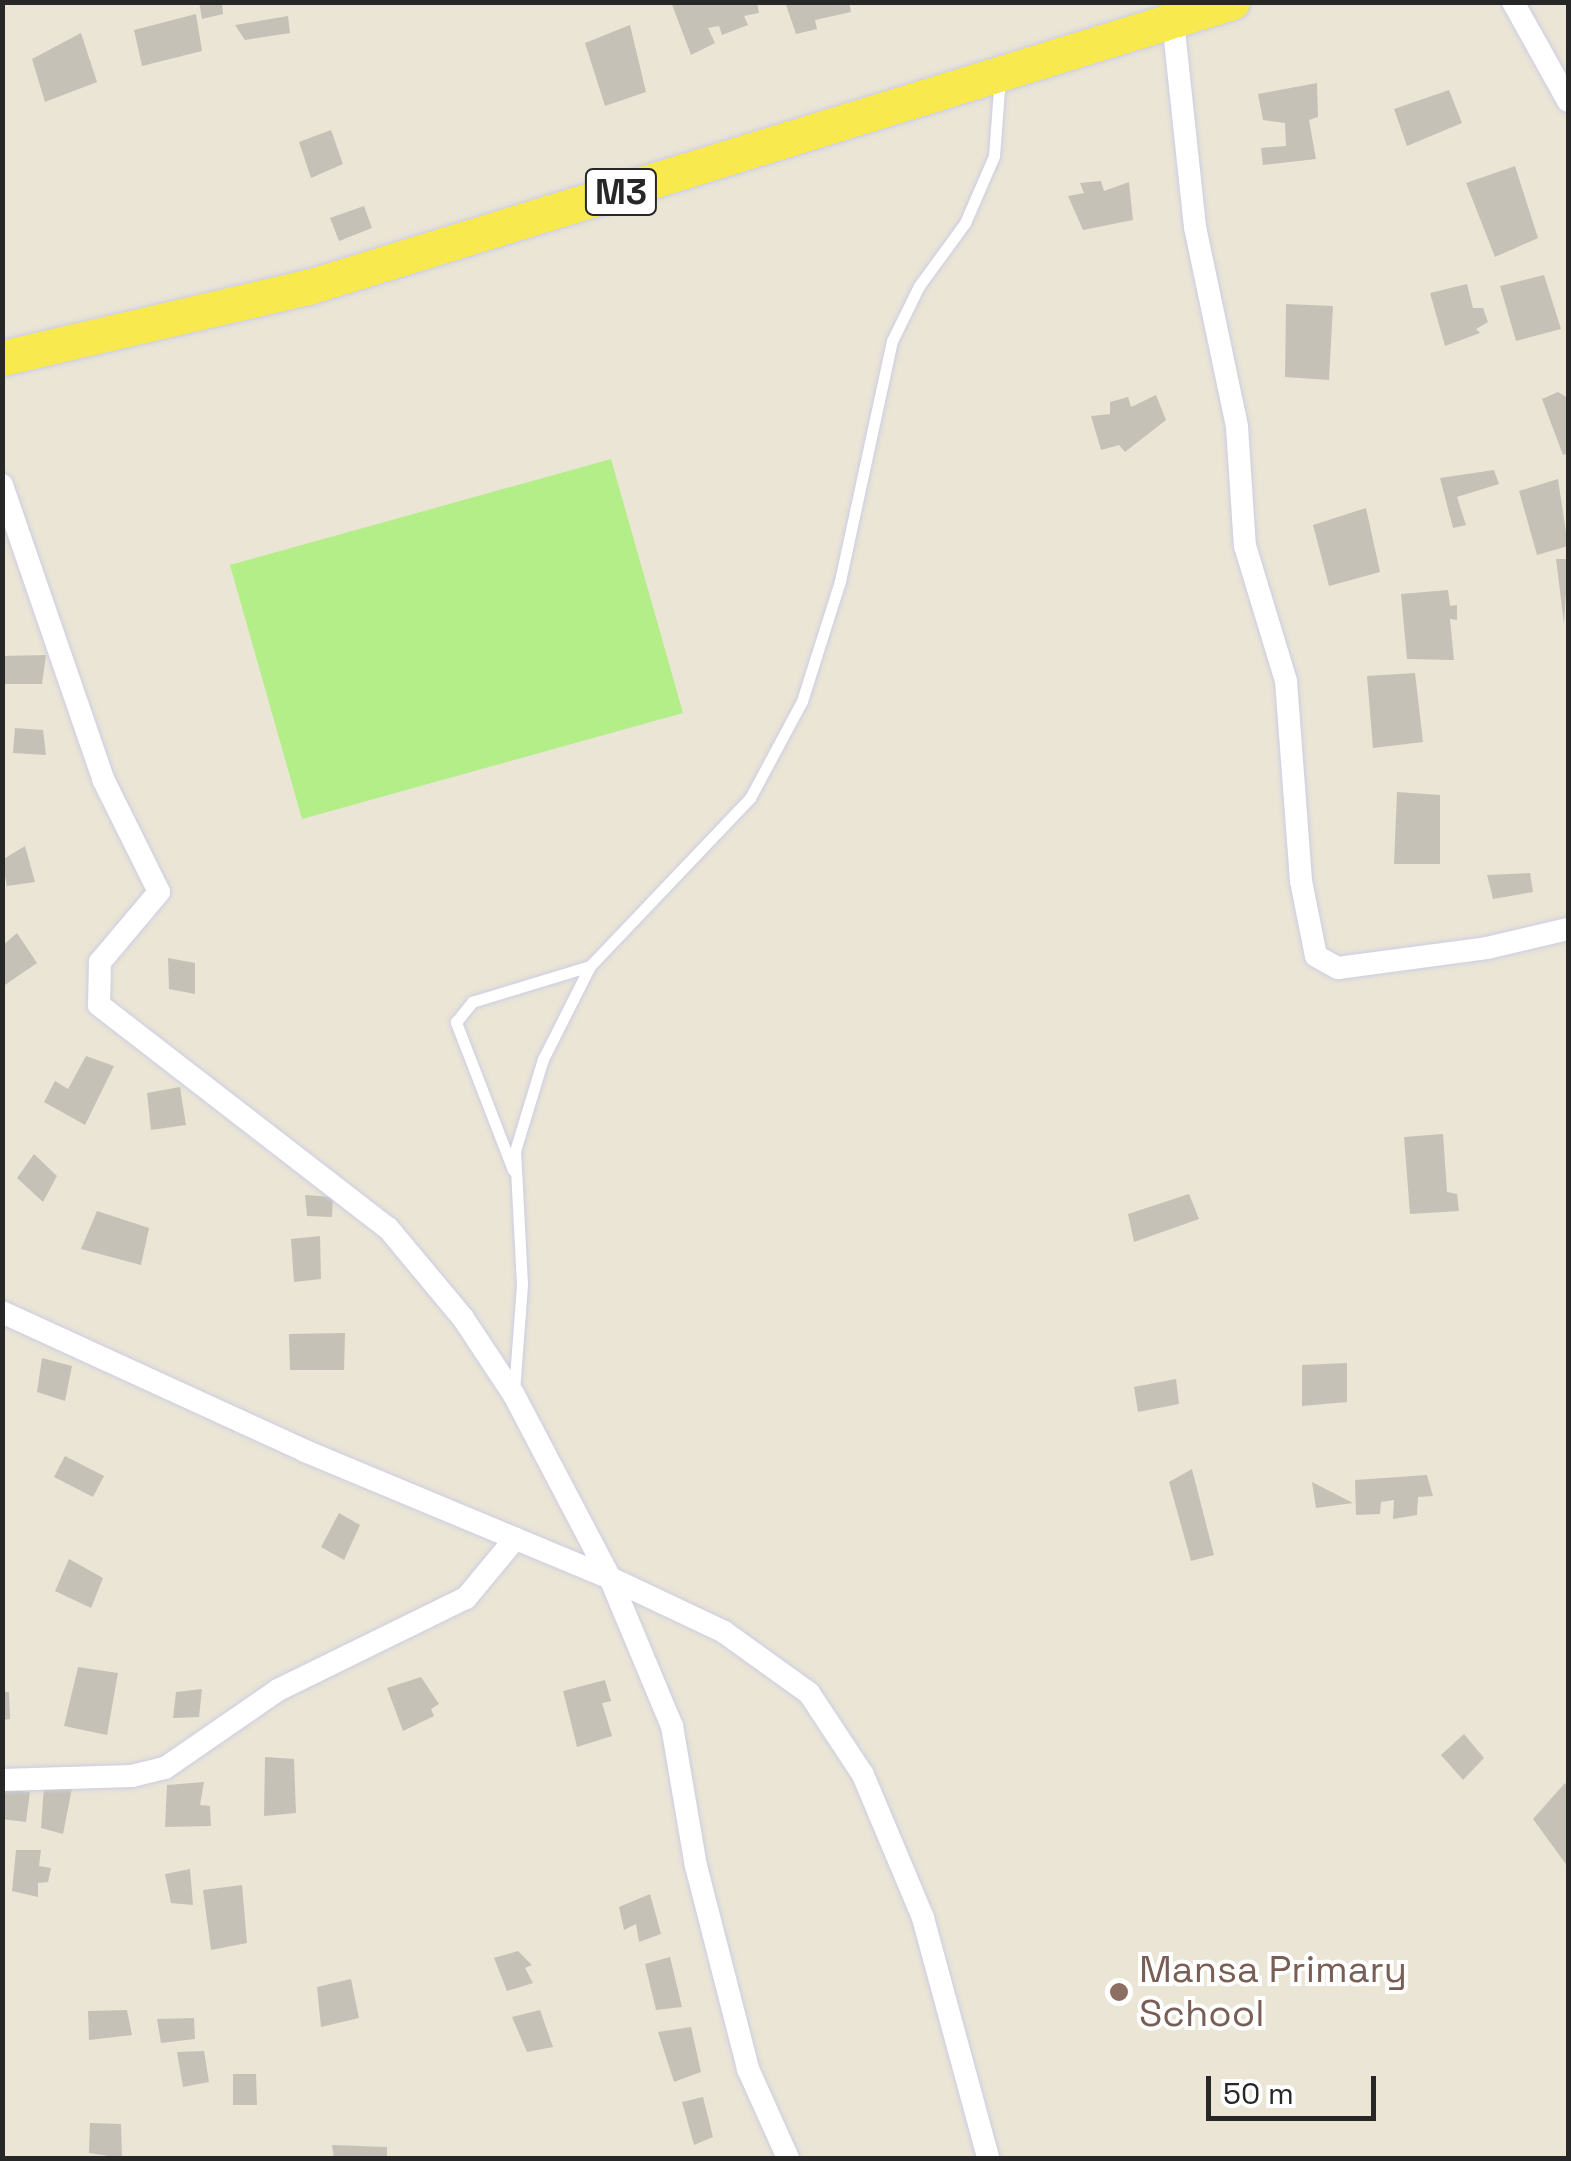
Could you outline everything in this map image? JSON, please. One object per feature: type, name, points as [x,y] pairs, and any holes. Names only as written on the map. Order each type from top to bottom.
[{"type":"main road","name":"M3","points":[[2,358],[308,287],[1232,2]]},
{"type":"street","points":[[1513,2],[1568,100]]},
{"type":"street","points":[[1173,21],[1195,227],[1237,427],[1245,546],[1286,681],[1301,881],[1316,956],[1338,968],[1487,948],[1568,930]]},
{"type":"street","points":[[2,485],[103,780],[159,892],[100,962],[99,1005],[388,1228],[464,1318],[514,1396],[610,1578],[672,1726],[696,1866],[748,2069],[788,2158]]},
{"type":"street","points":[[2,1312],[610,1578],[738,1642],[809,1693],[863,1775],[922,1918],[988,2158]]},
{"type":"street","points":[[2,1780],[132,1776],[165,1768],[278,1690],[466,1598],[515,1539]]},
{"type":"lane","points":[[514,1396],[522,1284],[514,1151],[543,1060],[590,966],[750,798],[802,701],[840,580],[892,341],[919,286],[966,223],[994,156],[1000,74]]},
{"type":"lane","points":[[514,1174],[456,1022],[472,1002],[590,966]]},
{"type":"green space","points":[[611,459],[683,713],[302,819],[230,565]]},
{"type":"building","points":[[199,2],[222,2],[223,14],[202,19]]},
{"type":"building","points":[[671,2],[757,2],[759,13],[744,16],[748,25],[722,35],[719,26],[708,28],[715,43],[691,55]]},
{"type":"building","points":[[785,2],[849,2],[851,12],[815,20],[817,29],[796,34]]},
{"type":"building","points":[[196,14],[202,51],[142,66],[134,30]]},
{"type":"building","points":[[288,16],[290,33],[245,40],[235,25]]},
{"type":"building","points":[[630,25],[646,92],[605,106],[585,43]]},
{"type":"building","points":[[81,33],[97,82],[45,102],[32,59]]},
{"type":"building","points":[[1317,83],[1318,117],[1309,120],[1316,159],[1263,165],[1261,148],[1286,146],[1285,123],[1263,120],[1258,94]]},
{"type":"building","points":[[1449,90],[1462,123],[1407,146],[1394,109]]},
{"type":"building","points":[[331,130],[343,164],[311,178],[299,142]]},
{"type":"building","points":[[1515,166],[1538,238],[1495,257],[1466,183]]},
{"type":"building","points":[[1101,181],[1104,191],[1129,182],[1133,220],[1083,230],[1068,196],[1084,193],[1080,183]]},
{"type":"building","points":[[364,206],[372,228],[339,241],[330,218]]},
{"type":"building","points":[[1544,275],[1561,329],[1516,341],[1500,286]]},
{"type":"building","points":[[1467,284],[1473,308],[1483,308],[1488,322],[1476,329],[1480,333],[1445,346],[1430,293]]},
{"type":"building","points":[[1286,304],[1333,306],[1329,380],[1285,377]]},
{"type":"building","points":[[1558,392],[1568,398],[1568,453],[1563,455],[1542,399]]},
{"type":"building","points":[[1156,395],[1166,420],[1125,452],[1119,445],[1101,450],[1091,416],[1110,414],[1110,402],[1128,397],[1131,407]]},
{"type":"building","points":[[1494,470],[1499,484],[1457,497],[1466,525],[1453,528],[1440,478]]},
{"type":"building","points":[[1558,479],[1568,546],[1537,555],[1519,491]]},
{"type":"building","points":[[1366,508],[1380,572],[1329,586],[1313,525]]},
{"type":"building","points":[[1556,559],[1568,559],[1564,624]]},
{"type":"building","points":[[1448,590],[1450,606],[1457,605],[1457,620],[1450,619],[1454,660],[1407,659],[1401,594]]},
{"type":"building","points":[[46,655],[42,684],[2,684],[2,656]]},
{"type":"building","points":[[1415,673],[1423,742],[1373,748],[1367,676]]},
{"type":"building","points":[[15,728],[43,730],[46,755],[13,753]]},
{"type":"building","points":[[1397,792],[1440,795],[1440,864],[1394,864]]},
{"type":"building","points":[[25,846],[35,882],[7,886],[2,860]]},
{"type":"building","points":[[1530,873],[1533,892],[1493,899],[1487,875]]},
{"type":"building","points":[[17,933],[37,963],[2,987],[2,946]]},
{"type":"building","points":[[168,958],[195,963],[195,994],[169,989]]},
{"type":"building","points":[[86,1056],[114,1066],[85,1125],[44,1102],[55,1081],[68,1089]]},
{"type":"building","points":[[180,1087],[186,1125],[151,1130],[147,1093]]},
{"type":"building","points":[[1443,1134],[1447,1192],[1457,1194],[1459,1211],[1410,1214],[1404,1137]]},
{"type":"building","points":[[34,1154],[57,1176],[43,1202],[17,1178]]},
{"type":"building","points":[[1189,1194],[1199,1219],[1134,1242],[1128,1214]]},
{"type":"building","points":[[305,1195],[333,1197],[332,1217],[307,1216]]},
{"type":"building","points":[[97,1211],[149,1228],[141,1265],[81,1249]]},
{"type":"building","points":[[320,1236],[321,1279],[294,1282],[291,1239]]},
{"type":"building","points":[[345,1333],[344,1370],[290,1370],[289,1334]]},
{"type":"building","points":[[42,1358],[72,1366],[65,1401],[37,1392]]},
{"type":"building","points":[[1347,1363],[1347,1402],[1302,1406],[1302,1365]]},
{"type":"building","points":[[1176,1379],[1179,1404],[1138,1412],[1134,1387]]},
{"type":"building","points":[[65,1456],[104,1476],[93,1497],[54,1477]]},
{"type":"building","points":[[1192,1469],[1214,1555],[1191,1561],[1169,1482]]},
{"type":"building","points":[[1427,1475],[1433,1496],[1418,1497],[1417,1515],[1393,1519],[1394,1500],[1381,1502],[1380,1514],[1356,1515],[1355,1480]]},
{"type":"building","points":[[1312,1482],[1353,1503],[1316,1508]]},
{"type":"building","points":[[339,1513],[360,1525],[344,1560],[321,1547]]},
{"type":"building","points":[[69,1559],[103,1578],[91,1608],[55,1591]]},
{"type":"building","points":[[78,1667],[118,1673],[107,1735],[64,1726]]},
{"type":"building","points":[[421,1677],[439,1704],[431,1709],[434,1716],[403,1731],[387,1688]]},
{"type":"building","points":[[605,1680],[611,1701],[602,1703],[612,1736],[577,1747],[563,1691]]},
{"type":"building","points":[[202,1689],[199,1717],[173,1718],[176,1692]]},
{"type":"building","points":[[2,1692],[9,1692],[10,1719],[2,1720]]},
{"type":"building","points":[[1464,1734],[1484,1758],[1463,1780],[1441,1755]]},
{"type":"building","points":[[265,1757],[294,1759],[296,1813],[264,1816]]},
{"type":"building","points":[[204,1782],[200,1805],[210,1806],[211,1826],[165,1827],[167,1785]]},
{"type":"building","points":[[1565,1783],[1568,1787],[1568,1867],[1533,1819]]},
{"type":"building","points":[[44,1786],[72,1788],[63,1834],[41,1828]]},
{"type":"building","points":[[2,1789],[30,1792],[26,1822],[2,1819]]},
{"type":"building","points":[[16,1850],[41,1850],[39,1866],[51,1868],[48,1882],[38,1883],[38,1897],[12,1891]]},
{"type":"building","points":[[190,1869],[193,1905],[171,1903],[165,1874]]},
{"type":"building","points":[[242,1885],[247,1943],[211,1950],[203,1890]]},
{"type":"building","points":[[650,1894],[661,1934],[639,1942],[636,1924],[624,1930],[619,1907]]},
{"type":"building","points":[[518,1951],[532,1965],[525,1968],[533,1983],[507,1991],[494,1958]]},
{"type":"building","points":[[670,1957],[682,2007],[656,2010],[645,1964]]},
{"type":"building","points":[[351,1979],[359,2018],[321,2027],[317,1987]]},
{"type":"building","points":[[127,2010],[132,2035],[89,2040],[88,2011]]},
{"type":"building","points":[[540,2010],[553,2047],[527,2052],[512,2017]]},
{"type":"building","points":[[194,2018],[195,2039],[161,2043],[157,2019]]},
{"type":"building","points":[[691,2027],[701,2072],[674,2082],[658,2032]]},
{"type":"building","points":[[204,2051],[209,2082],[183,2087],[177,2052]]},
{"type":"building","points":[[233,2074],[256,2074],[257,2105],[233,2105]]},
{"type":"building","points":[[703,2097],[713,2137],[694,2145],[682,2102]]},
{"type":"building","points":[[90,2123],[121,2124],[122,2158],[89,2153]]},
{"type":"building","points":[[332,2145],[387,2147],[387,2158],[334,2158]]},
{"type":"place","name":"Mansa Primary School","points":[[1119,1992]]}]
